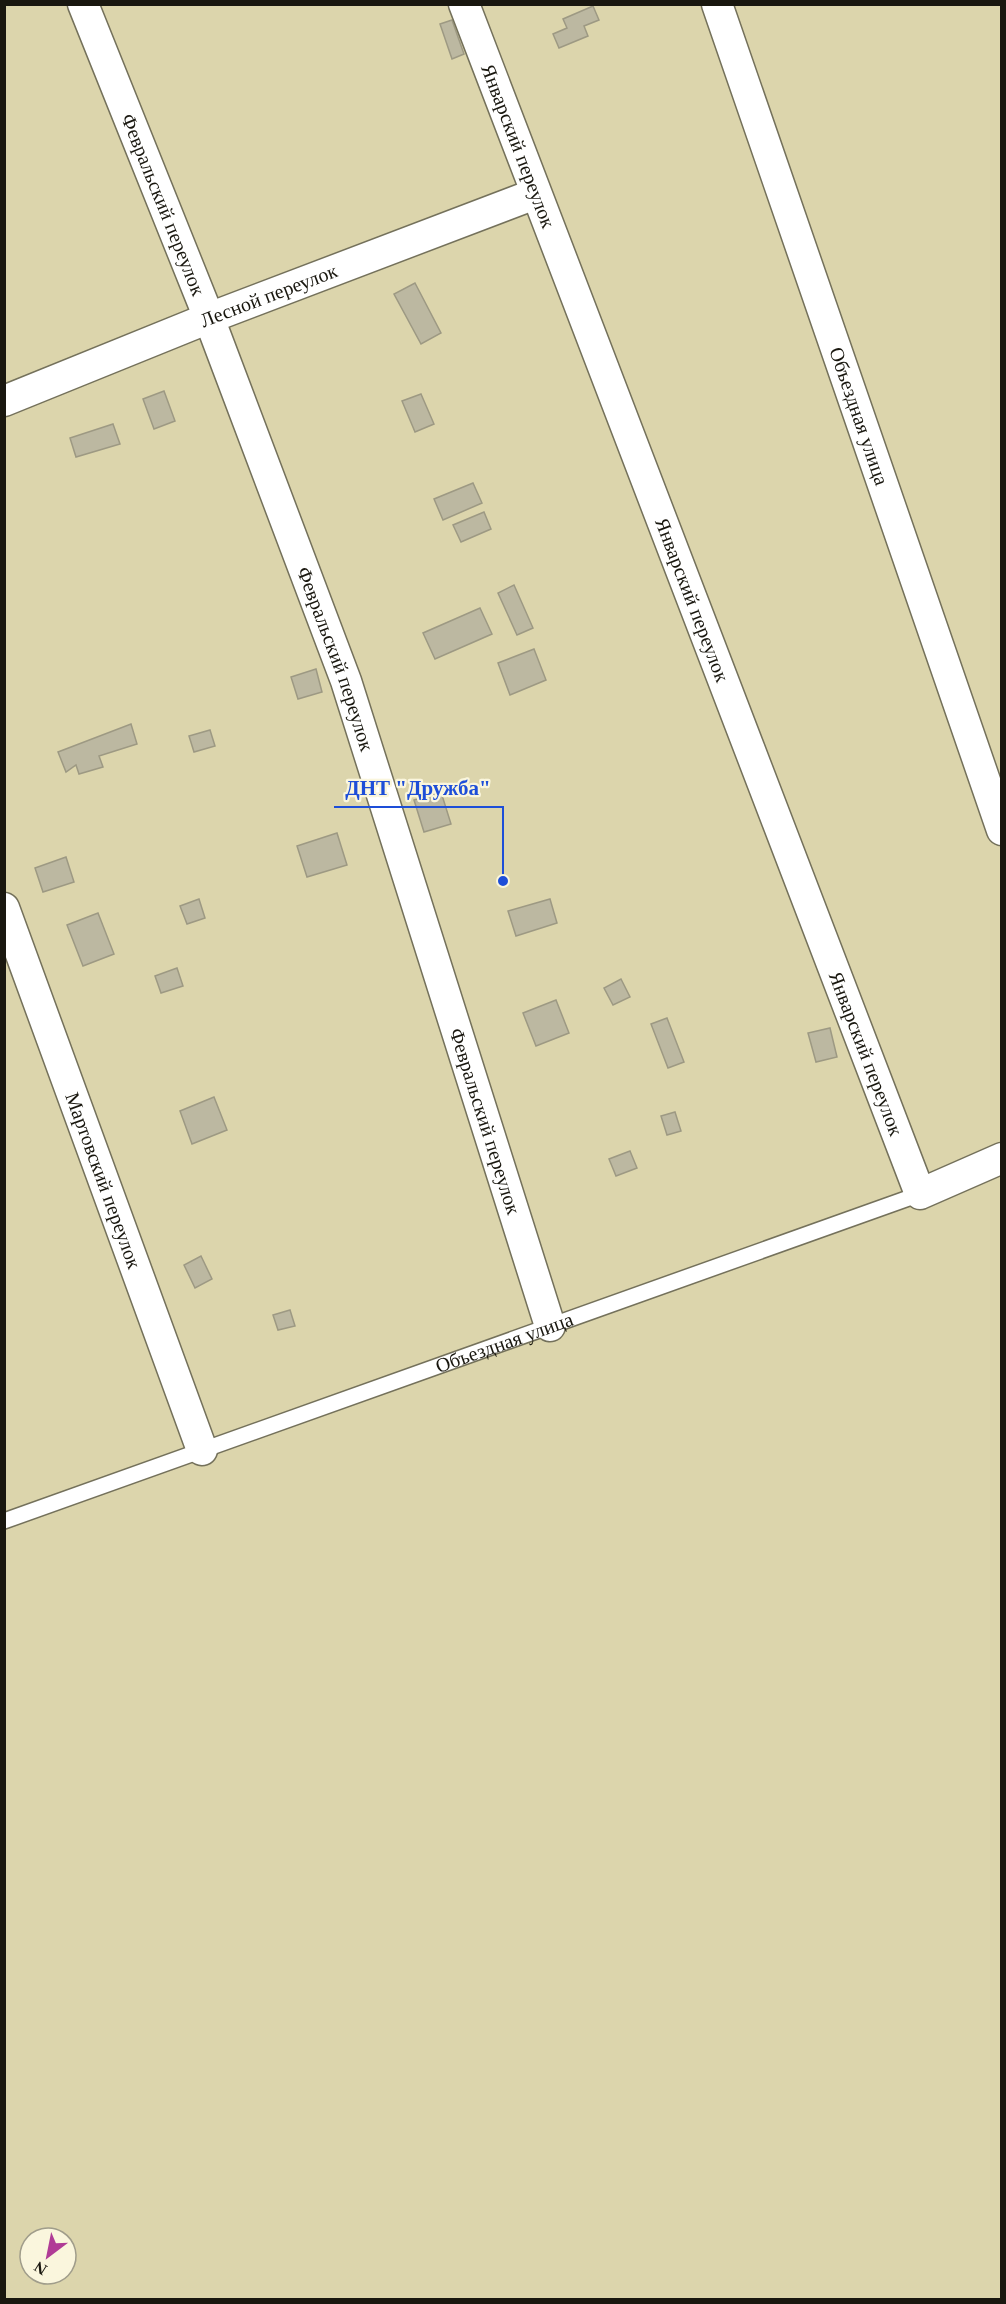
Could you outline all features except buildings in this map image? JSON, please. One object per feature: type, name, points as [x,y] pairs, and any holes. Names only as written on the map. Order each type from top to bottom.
[{"type":"street","name":"Февральский переулок","points":[[83,4],[209,318],[346,681],[550,1326]]},
{"type":"street","name":"Январский переулок","points":[[464,4],[920,1194]]},
{"type":"street","name":"Объездная улица","points":[[717,4],[1002,830]]},
{"type":"street","name":"Лесной переулок","points":[[4,401],[209,318],[536,194]]},
{"type":"street","name":"Мартовский переулок","points":[[4,908],[202,1450]]},
{"type":"street","name":"Объездная улица","points":[[920,1194],[1002,1158]]},
{"type":"lane","name":"Объездная улица","points":[[4,1521],[920,1194]]},
{"type":"shaded area","points":[[5,5],[1001,5],[1001,2299],[5,2300]]},
{"type":"place","name":"ДНТ \"Дружба\"","points":[[503,881]]}]
